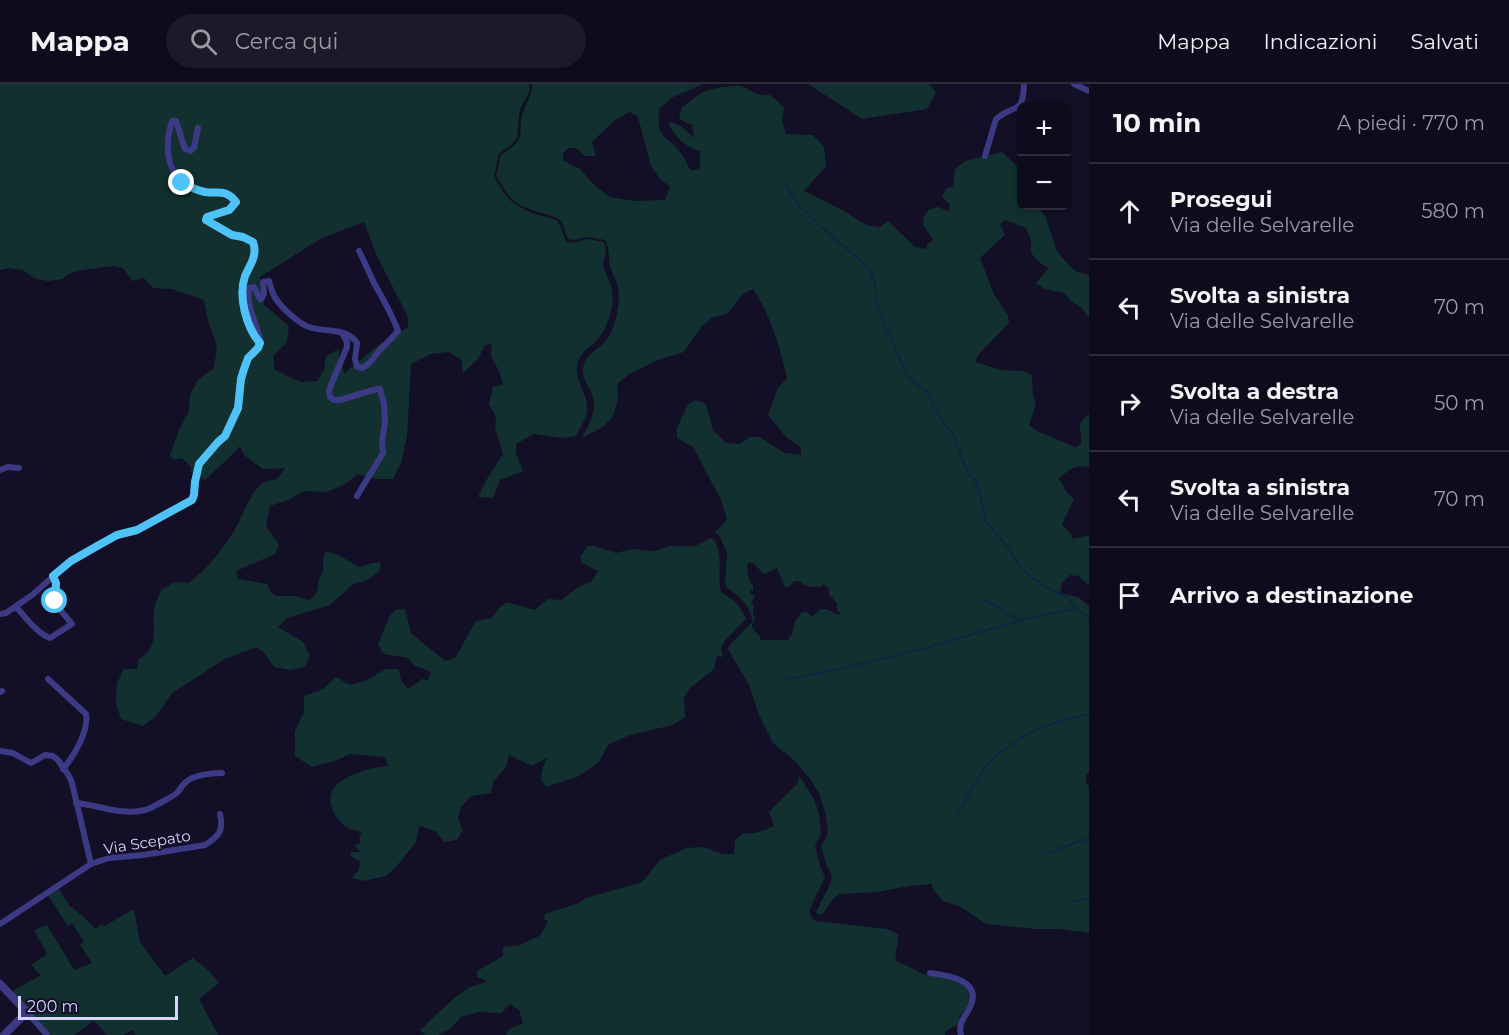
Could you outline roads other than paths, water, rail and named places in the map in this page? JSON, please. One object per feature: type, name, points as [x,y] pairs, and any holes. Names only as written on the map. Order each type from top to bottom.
[{"type":"street","points":[[985,156],[996,119],[1020,105],[1024,97],[1024,84]]},
{"type":"street","points":[[1074,84],[1089,91]]},
{"type":"street","points":[[198,128],[194,148],[190,151],[185,149],[176,121],[172,122],[168,134],[168,159],[174,173],[182,183],[207,192],[231,195],[236,202],[229,210],[207,217],[206,220],[232,235],[253,242],[256,248],[246,274],[242,294],[245,314],[260,343]]},
{"type":"street","points":[[0,614],[6,613],[32,595],[71,561],[117,535],[137,530],[192,500],[199,464],[225,436],[238,408],[241,379],[248,358],[260,343],[250,310],[249,288],[254,287],[260,299],[264,294],[263,282],[269,281],[274,297],[296,318],[309,327],[348,334],[357,343],[357,367],[363,368],[368,364],[398,332],[383,296],[359,251]]},
{"type":"street","points":[[342,333],[345,336],[347,347],[331,385],[330,397],[340,400],[380,389],[384,404],[383,453],[357,496]]},
{"type":"street","points":[[0,470],[8,467],[19,468]]},
{"type":"street","points":[[14,608],[18,609],[46,637],[50,638],[72,624],[55,601],[56,583],[53,576]]},
{"type":"street","points":[[48,679],[86,714],[86,728],[69,763],[63,769]]},
{"type":"street","points":[[0,751],[13,753],[31,763],[45,755],[53,756],[58,760],[72,783],[91,864],[0,924]]},
{"type":"street","points":[[76,803],[121,813],[146,810],[174,796],[189,780],[210,773],[222,773]]},
{"type":"street","name":"Via Scepato","points":[[91,864],[109,858],[205,845],[221,830],[220,814]]},
{"type":"street","points":[[930,973],[962,981],[969,986],[972,992],[970,1006],[960,1026],[961,1035]]},
{"type":"street","points":[[0,984],[47,1035]]},
{"type":"street","points":[[4,1035],[27,1012]]},
{"type":"waterway","points":[[784,183],[798,204],[869,268],[875,284],[876,301],[906,374],[918,386],[926,390],[937,413],[953,434],[968,474],[975,480],[986,521],[1018,564],[1031,577],[1066,596],[1089,618]]},
{"type":"waterway","points":[[980,599],[1023,620]]},
{"type":"waterway","points":[[787,679],[888,658],[1025,619],[1077,609]]},
{"type":"waterway","points":[[956,817],[982,771],[997,755],[1036,730],[1089,714]]},
{"type":"waterway","points":[[1044,854],[1089,838]]},
{"type":"waterway","points":[[1070,902],[1089,898]]}]
